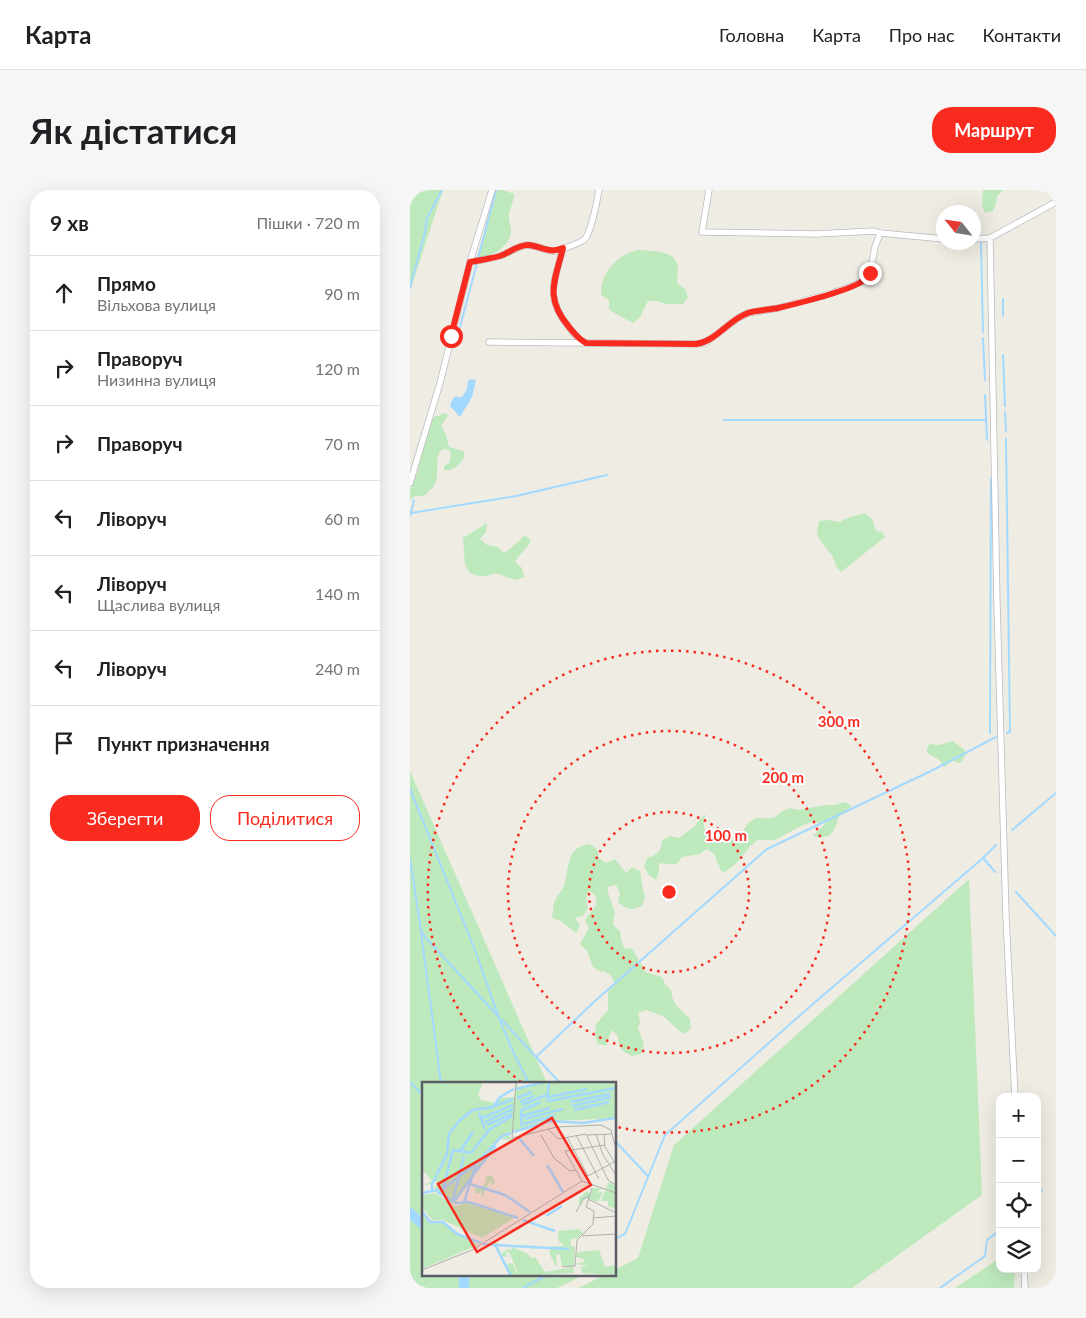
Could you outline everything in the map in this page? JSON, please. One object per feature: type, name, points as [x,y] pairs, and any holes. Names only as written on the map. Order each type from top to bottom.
[{"type":"street","points":[[410,483],[440,383],[470,262],[492,190]]},
{"type":"street","points":[[470,262],[501,255],[528,245],[544,250],[556,251],[579,243],[585,239],[599,190]]},
{"type":"street","points":[[710,190],[702,232],[816,234],[874,231],[936,238]]},
{"type":"street","points":[[981,239],[990,238],[1056,202]]},
{"type":"street","points":[[489,342],[705,343],[738,318],[748,313],[778,308],[832,293],[865,280],[870,273],[880,233]]},
{"type":"street","points":[[990,238],[1005,888],[1015,1093]]},
{"type":"street","points":[[563,248],[553,285],[554,304],[579,340],[586,343]]},
{"type":"street","points":[[1024,1273],[1025,1288]]},
{"type":"green space","points":[[410,190],[443,190],[410,291]]},
{"type":"green space","points":[[495,190],[503,190],[514,194],[509,213],[510,235],[505,245],[495,253],[478,258],[489,213],[492,210]]},
{"type":"green space","points":[[983,190],[1004,190],[997,196],[993,211],[985,213],[982,207]]},
{"type":"green space","points":[[638,250],[666,253],[674,259],[678,268],[677,283],[685,289],[688,297],[683,304],[648,301],[640,317],[633,323],[609,309],[609,300],[601,295],[601,287],[607,272],[617,260]]},
{"type":"green space","points":[[443,413],[448,414],[441,426],[449,447],[463,451],[465,456],[456,467],[451,470],[444,470],[444,466],[449,463],[451,454],[449,450],[444,449],[440,451],[435,484],[432,489],[424,496],[415,496],[410,500],[410,490],[417,474],[432,420],[435,416]]},
{"type":"green space","points":[[865,513],[872,519],[876,531],[882,532],[885,537],[841,572],[836,566],[833,557],[819,539],[817,531],[819,521],[840,522]]},
{"type":"green space","points":[[487,523],[486,532],[480,539],[487,545],[498,547],[504,553],[525,535],[531,541],[515,562],[522,568],[524,577],[515,580],[496,573],[478,576],[470,573],[465,565],[463,538]]},
{"type":"green space","points":[[952,741],[964,749],[966,753],[961,763],[952,761],[945,767],[938,759],[927,752],[930,744],[939,745]]},
{"type":"green space","points":[[410,771],[547,1082],[422,1082],[422,1276],[582,1276],[557,1288],[410,1288]]},
{"type":"green space","points":[[844,802],[852,806],[840,815],[830,835],[813,836],[826,823],[810,822],[775,840],[757,840],[737,862],[722,873],[714,854],[707,849],[700,854],[682,857],[677,864],[659,863],[659,872],[656,880],[649,875],[644,867],[647,858],[660,850],[662,840],[670,836],[679,838],[694,827],[706,814],[704,820],[705,831],[719,843],[726,838],[736,838],[748,823],[756,818],[774,818],[790,808],[799,810]]},
{"type":"green space","points":[[590,844],[597,849],[599,858],[606,863],[615,859],[626,873],[632,867],[640,871],[645,897],[642,906],[635,909],[624,907],[618,902],[620,893],[616,885],[607,887],[615,912],[613,925],[620,931],[624,948],[633,949],[645,972],[662,977],[665,984],[671,990],[675,1004],[690,1019],[691,1029],[683,1034],[663,1016],[646,1010],[638,1013],[640,1022],[638,1028],[644,1045],[641,1054],[632,1056],[624,1052],[619,1045],[618,1036],[612,1030],[606,1046],[597,1043],[595,1034],[596,1024],[608,1010],[608,991],[615,984],[611,975],[593,967],[587,951],[580,944],[589,928],[585,920],[596,905],[596,896],[589,891],[586,899],[588,908],[583,916],[575,918],[580,925],[576,933],[561,921],[552,918],[554,903],[564,886],[572,854],[576,849]]},
{"type":"green space","points":[[969,879],[982,1195],[852,1288],[579,1288],[602,1276],[616,1276],[616,1269],[638,1258],[674,1145]]},
{"type":"green space","points":[[996,1261],[996,1273],[1015,1273],[1014,1288],[955,1288]]},
{"type":"water","points":[[470,379],[476,380],[472,397],[460,417],[450,406],[456,396],[462,397]]},
{"type":"waterway","points":[[410,288],[427,218],[442,190]]},
{"type":"waterway","points":[[478,258],[496,191]]},
{"type":"waterway","points":[[981,243],[983,332]]},
{"type":"waterway","points":[[460,327],[477,263]]},
{"type":"waterway","points":[[1003,299],[1003,316]]},
{"type":"waterway","points":[[983,338],[985,380]]},
{"type":"waterway","points":[[1003,355],[1005,406]]},
{"type":"waterway","points":[[985,395],[987,440]]},
{"type":"waterway","points":[[1005,412],[1006,431]]},
{"type":"waterway","points":[[724,420],[986,420]]},
{"type":"waterway","points":[[1006,439],[1010,732],[1007,733]]},
{"type":"waterway","points":[[411,513],[516,496],[607,475]]},
{"type":"waterway","points":[[990,733],[991,479]]},
{"type":"waterway","points":[[410,516],[414,500]]},
{"type":"waterway","points":[[536,1057],[595,1001],[767,849],[931,771],[996,737]]},
{"type":"waterway","points":[[410,789],[475,950],[499,1018],[528,1082]]},
{"type":"waterway","points":[[1012,830],[1056,793]]},
{"type":"waterway","points":[[616,1238],[625,1234],[665,1135],[996,845]]},
{"type":"waterway","points":[[410,859],[421,930],[425,937],[498,1016]]},
{"type":"waterway","points":[[984,859],[995,872]]},
{"type":"waterway","points":[[1016,892],[1056,936]]},
{"type":"waterway","points":[[421,932],[441,1082]]},
{"type":"waterway","points":[[502,1020],[559,1082]]},
{"type":"waterway","points":[[410,1082],[422,1094]]},
{"type":"waterway","points":[[616,1142],[648,1176]]},
{"type":"waterway","points":[[410,1213],[422,1223]]},
{"type":"waterway","points":[[940,1288],[985,1256],[987,1240],[996,1233]]},
{"type":"waterway","points":[[464,1276],[464,1288]]},
{"type":"waterway","points":[[523,1288],[545,1276]]},
{"type":"route","points":[[451,336],[470,262],[501,255],[528,245],[544,250],[556,251],[563,248],[553,285],[554,304],[579,340],[586,343],[705,343],[738,318],[748,313],[778,308],[832,293],[865,280],[870,273]]}]
